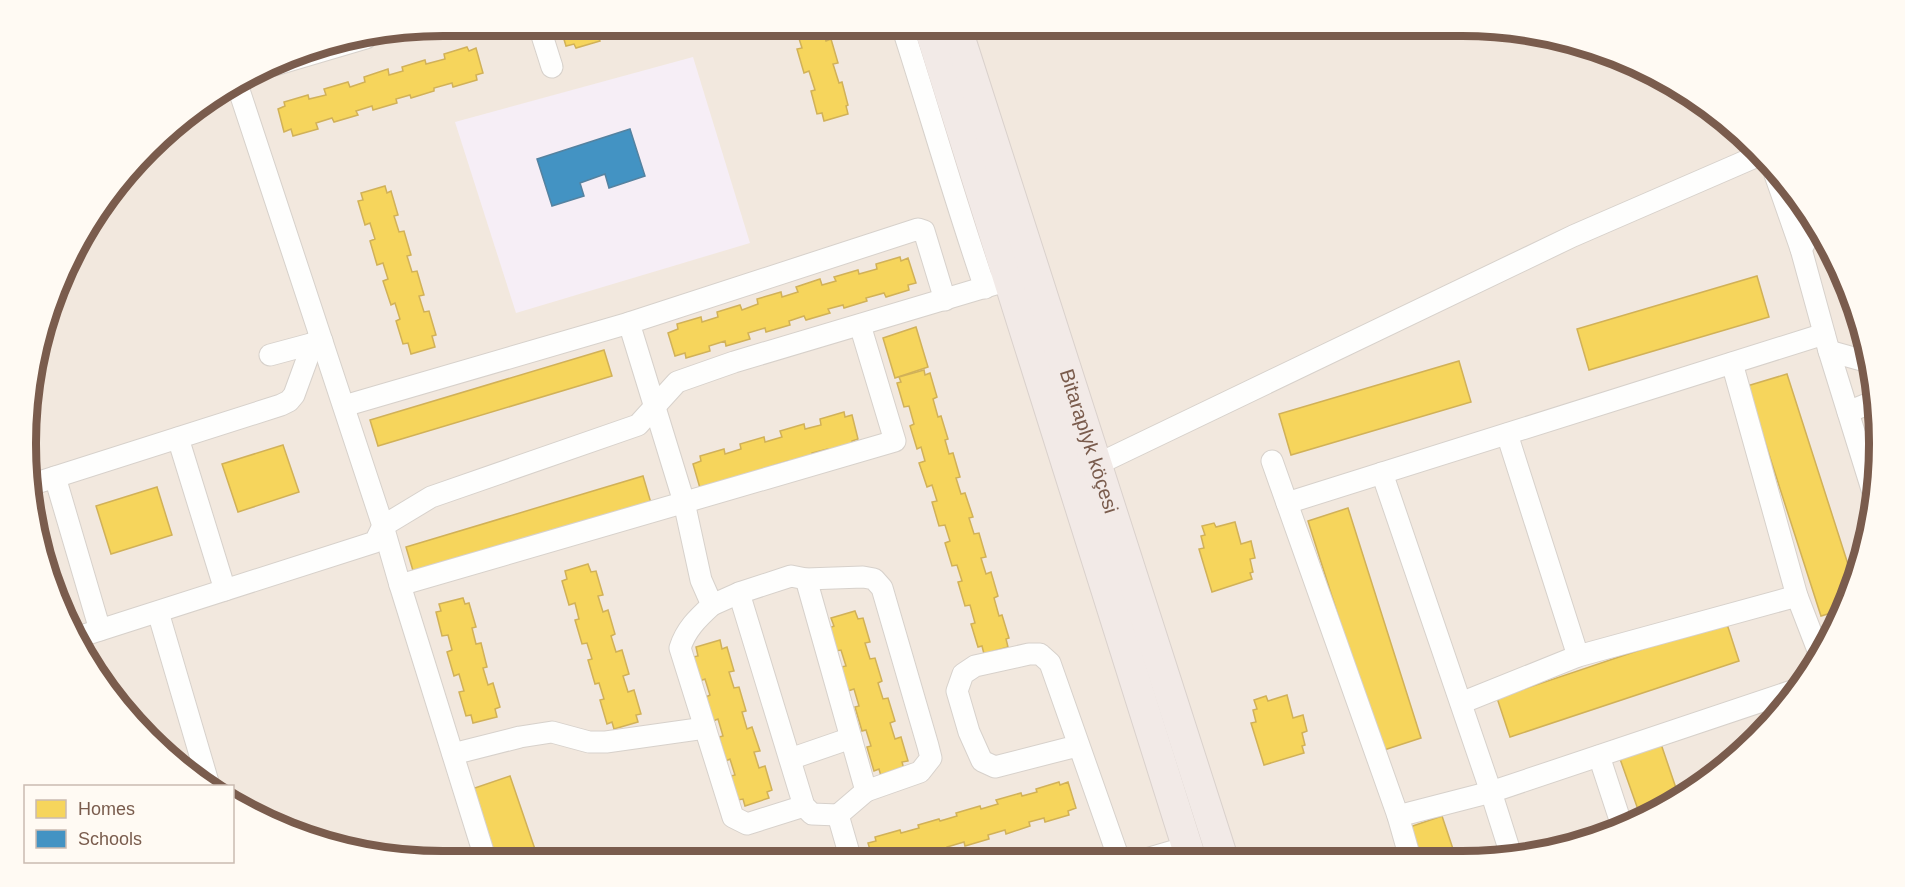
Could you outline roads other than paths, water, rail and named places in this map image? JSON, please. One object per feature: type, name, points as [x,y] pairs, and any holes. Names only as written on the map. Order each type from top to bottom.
[{"type":"highway","name":"Bitaraplyk köçesi","points":[[932,36],[997,284],[1188,851]]},
{"type":"highway","name":"Bitaraplyk köçesi","points":[[959,36],[1220,851]]},
{"type":"street","points":[[542,36],[552,67]]},
{"type":"street","points":[[84,635],[375,542],[383,526],[431,497],[638,425],[677,382],[734,362],[997,284],[961,218],[905,36]]},
{"type":"street","points":[[239,91],[317,342],[344,406],[383,526],[483,851]]},
{"type":"street","points":[[1096,465],[1573,236],[1753,158]]},
{"type":"street","points":[[1780,189],[1801,249],[1868,475]]},
{"type":"street","points":[[344,406],[628,323],[918,229],[924,231],[945,300]]},
{"type":"street","points":[[1801,249],[1810,234]]},
{"type":"street","points":[[628,323],[684,502],[701,580],[712,605]]},
{"type":"street","points":[[400,585],[895,441],[860,325]]},
{"type":"street","points":[[270,355],[317,342]]},
{"type":"street","points":[[38,482],[289,401],[317,342]]},
{"type":"street","points":[[1287,503],[1732,363],[1827,343],[1859,357]]},
{"type":"street","points":[[1732,363],[1797,596],[1816,644]]},
{"type":"street","points":[[1848,412],[1867,404]]},
{"type":"street","points":[[1508,434],[1578,656]]},
{"type":"street","points":[[178,438],[225,590]]},
{"type":"street","points":[[1272,460],[1398,816],[1408,851]]},
{"type":"street","points":[[1382,473],[1509,848]]},
{"type":"street","points":[[55,477],[100,630]]},
{"type":"street","points":[[739,592],[804,806],[812,814],[838,815],[866,791],[920,772],[931,758],[882,588],[874,579],[806,579],[791,576],[739,592],[712,605],[684,635],[680,648],[733,817],[747,824],[804,806]]},
{"type":"street","points":[[806,579],[866,791]]},
{"type":"street","points":[[1461,703],[1578,656],[1797,596]]},
{"type":"street","points":[[158,612],[206,774]]},
{"type":"street","points":[[1077,746],[995,767],[982,761],[969,732],[957,691],[963,674],[975,666],[1029,654],[1040,654],[1050,663],[1077,746],[1116,851]]},
{"type":"street","points":[[1398,816],[1491,792],[1783,694]]},
{"type":"street","points":[[453,754],[552,732],[589,742],[606,742],[705,728]]},
{"type":"street","points":[[790,759],[851,738]]},
{"type":"street","points":[[1599,756],[1620,819]]},
{"type":"street","points":[[838,815],[848,851]]}]
